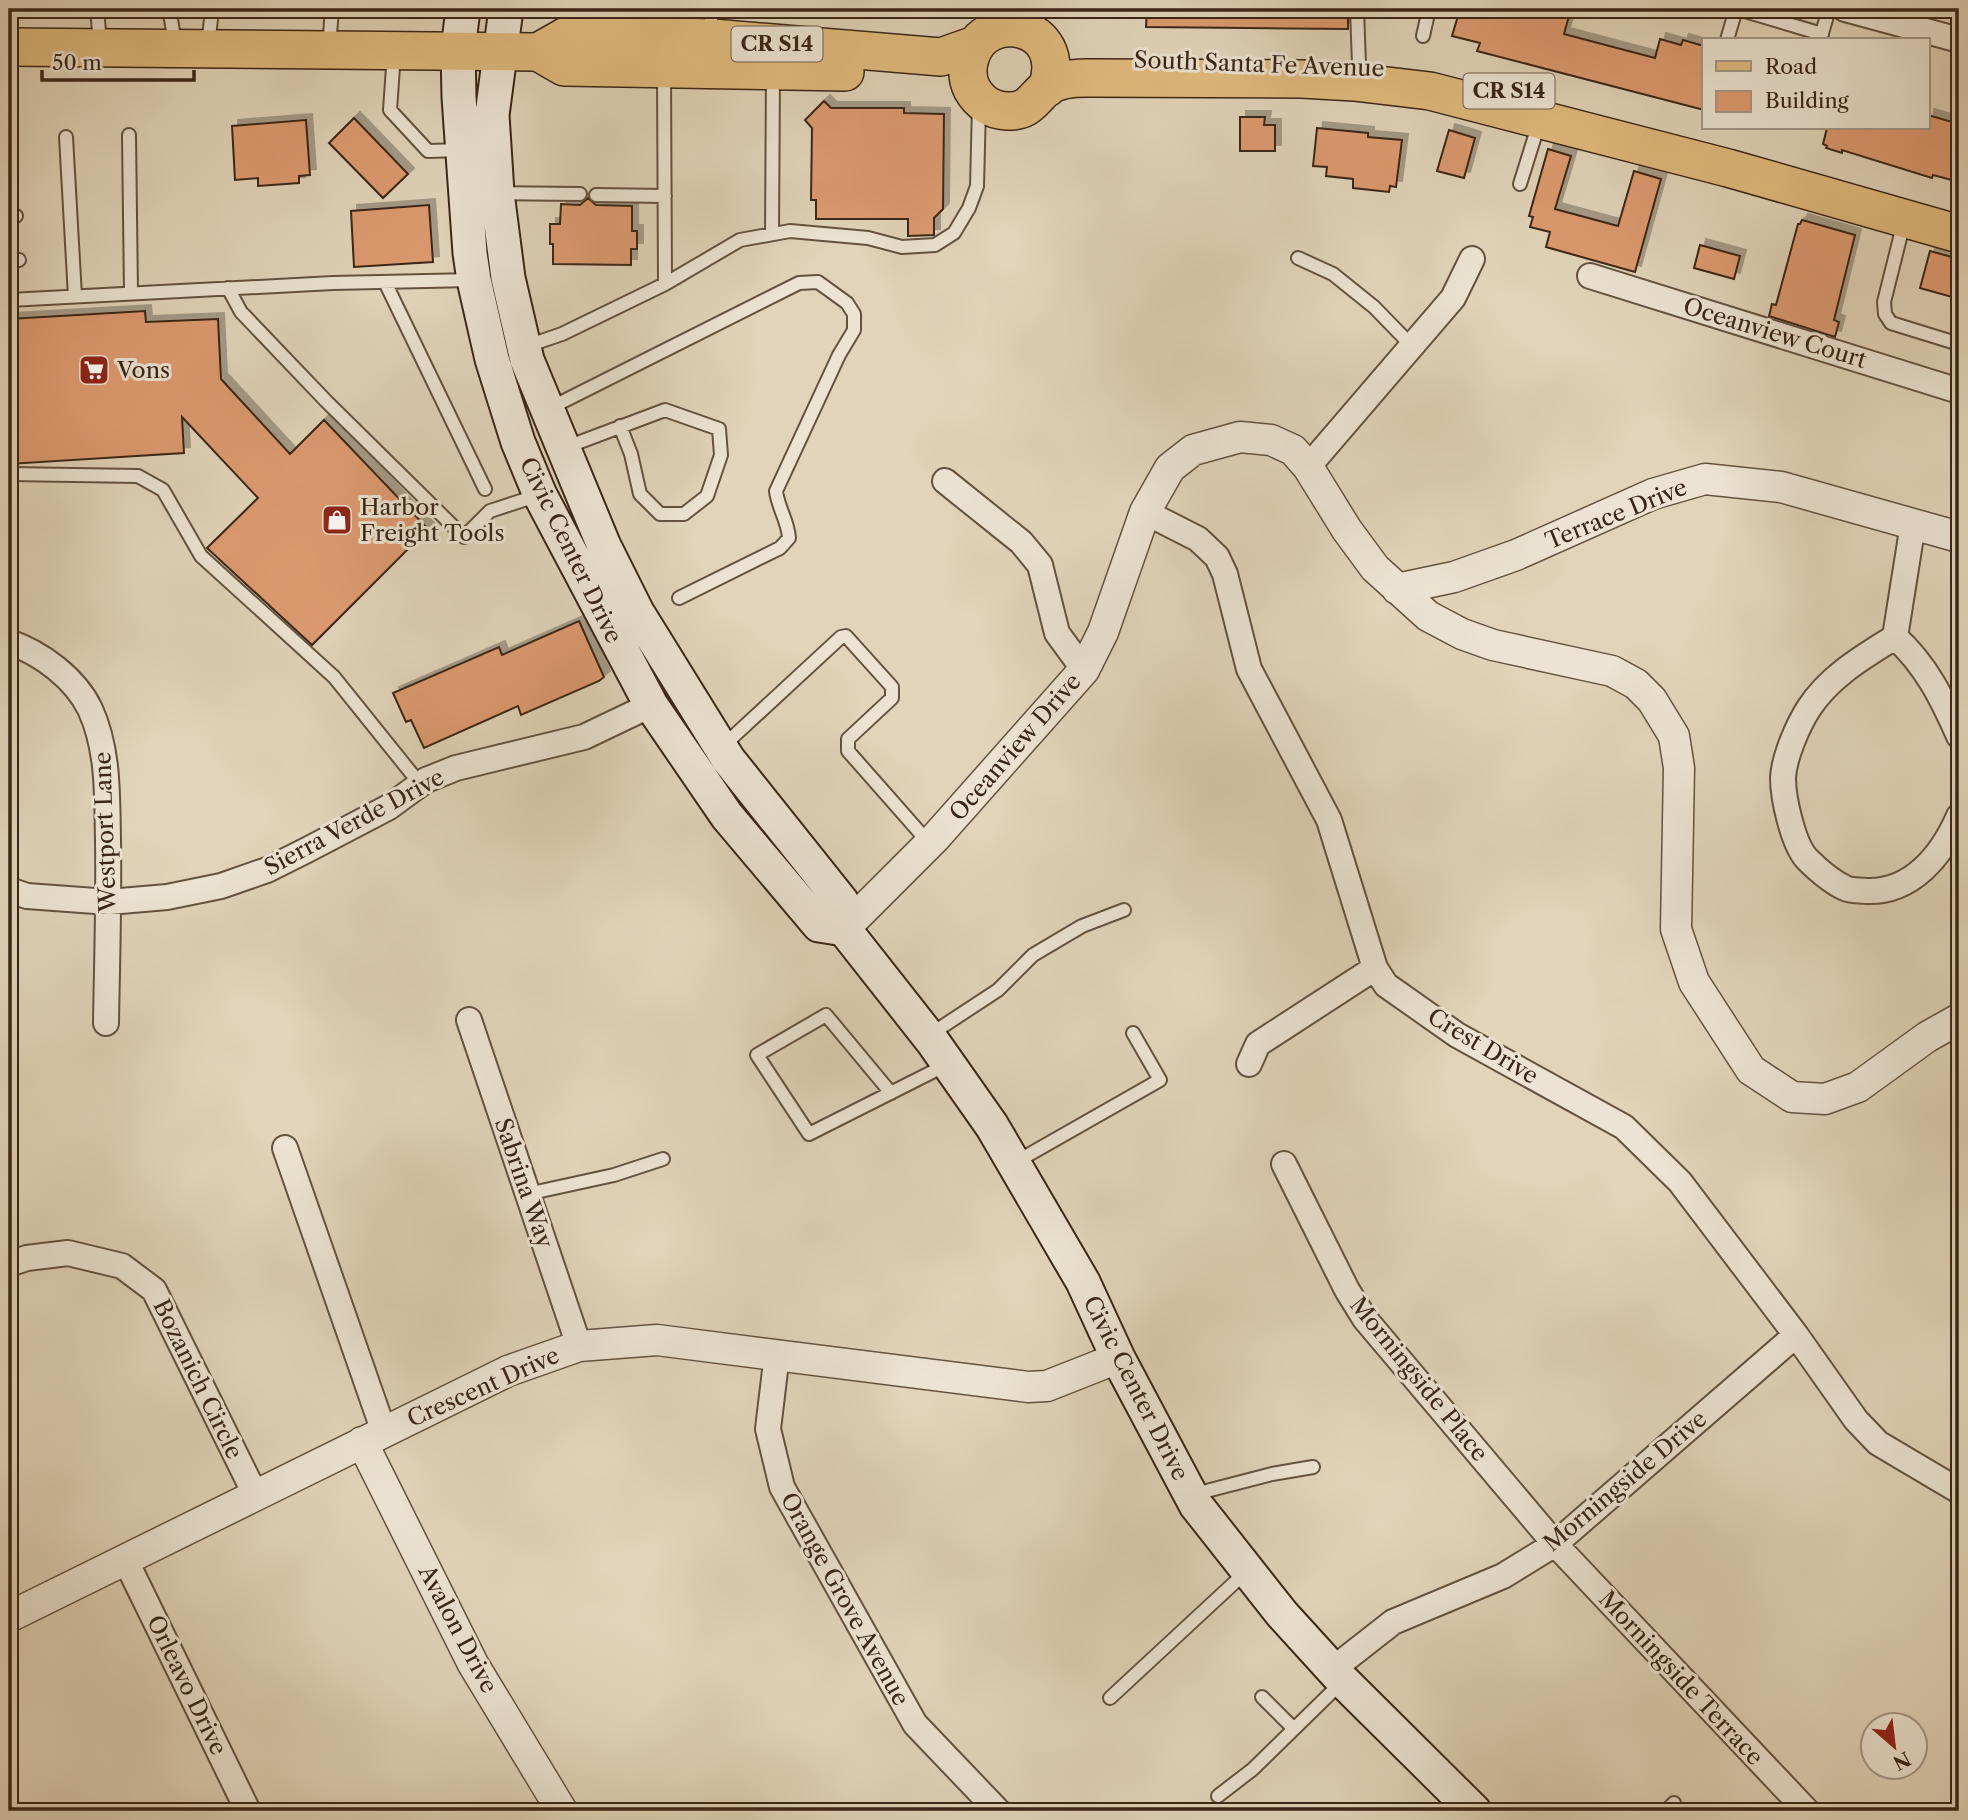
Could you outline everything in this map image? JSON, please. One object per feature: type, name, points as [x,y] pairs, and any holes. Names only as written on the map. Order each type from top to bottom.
[{"type":"main road","name":"Civic Center Drive","points":[[463,9],[458,50],[462,150],[474,280],[492,359],[518,442],[540,495],[650,705],[727,816],[819,925],[844,929]]},
{"type":"main road","name":"Civic Center Drive","points":[[506,9],[492,116],[497,193],[508,278],[523,347],[604,546],[637,612],[725,753],[842,902],[844,929],[928,1036],[992,1126],[1083,1282],[1118,1358],[1191,1495],[1282,1614],[1338,1675],[1474,1811]]},
{"type":"main road","name":"CR S14","points":[[538,52],[568,35],[603,22],[712,24],[923,57],[941,57],[994,27]]},
{"type":"main road","name":"South Santa Fe Avenue","points":[[994,27],[1032,33],[1047,48],[1072,59],[1302,61],[1410,70],[1490,86],[1959,214]]},
{"type":"main road","points":[[974,91],[969,61],[994,27]]},
{"type":"main road","name":"South Santa Fe Avenue","points":[[9,47],[538,52],[564,67],[935,75],[974,91],[995,110],[1013,111],[1030,105],[1046,88],[1071,79],[1292,79],[1354,82],[1430,91],[1728,168],[1959,234]]},
{"type":"main road","points":[[1046,88],[1051,66],[1047,48]]},
{"type":"main road","points":[[650,705],[674,706],[684,711],[706,744],[725,753]]},
{"type":"street","points":[[1845,9],[1959,40]]},
{"type":"street","points":[[1308,467],[1453,298],[1472,259]]},
{"type":"street","name":"Oceanview Court","points":[[1590,275],[1959,391]]},
{"type":"street","name":"Oceanview Drive","points":[[844,929],[929,844],[1084,670],[1103,632],[1145,512],[1170,468],[1193,450],[1240,437],[1271,440],[1293,450],[1308,467],[1347,530],[1375,568],[1429,616],[1462,635],[1493,645],[1612,671],[1636,684],[1652,700],[1674,736],[1679,768],[1676,929],[1694,982],[1751,1070],[1792,1097],[1825,1099],[1858,1087],[1927,1037],[1959,1018]]},
{"type":"street","name":"Terrace Drive","points":[[1397,589],[1454,576],[1516,555],[1653,494],[1705,479],[1782,487],[1959,537]]},
{"type":"street","points":[[945,481],[1021,542],[1040,565],[1057,633],[1084,670]]},
{"type":"street","name":"Crest Drive","points":[[1145,512],[1198,539],[1217,557],[1225,574],[1249,669],[1329,820],[1375,968],[1386,985],[1457,1035],[1624,1127],[1680,1182],[1796,1335],[1856,1420],[1878,1443],[1959,1492]]},
{"type":"street","points":[[1913,524],[1895,636],[1839,673],[1809,707],[1793,739],[1783,777],[1794,836],[1805,857],[1847,890],[1876,891],[1913,879],[1934,860],[1959,816]]},
{"type":"street","points":[[1895,636],[1927,671],[1959,736]]},
{"type":"street","name":"Westport Lane","points":[[9,642],[39,657],[78,690],[99,733],[106,775],[109,902],[106,1023]]},
{"type":"street","name":"Sierra Verde Drive","points":[[9,890],[27,896],[109,902],[167,897],[243,880],[388,807],[420,784],[456,768],[584,737],[650,705]]},
{"type":"street","points":[[1249,1064],[1258,1044],[1375,968]]},
{"type":"street","name":"Sabrina Way","points":[[469,1020],[579,1346]]},
{"type":"street","points":[[285,1147],[373,1437]]},
{"type":"street","name":"Morningside Place","points":[[1284,1164],[1365,1319],[1555,1544]]},
{"type":"street","name":"Bozanich Circle","points":[[10,1263],[26,1258],[68,1254],[122,1266],[154,1290],[255,1494]]},
{"type":"street","name":"Morningside Drive","points":[[1338,1675],[1394,1622],[1503,1576],[1555,1544],[1796,1335]]},
{"type":"street","name":"Crescent Drive","points":[[9,1617],[508,1371],[579,1346],[657,1340],[1028,1387],[1047,1386],[1118,1358]]},
{"type":"street","name":"Orange Grove Avenue","points":[[777,1354],[768,1429],[782,1487],[915,1724],[998,1811]]},
{"type":"street","name":"Avalon Drive","points":[[373,1437],[474,1664],[562,1811]]},
{"type":"street","name":"Morningside Terrace","points":[[1555,1544],[1807,1811]]},
{"type":"street","name":"Orleavo Drive","points":[[125,1559],[248,1811]]},
{"type":"lane","points":[[97,9],[100,46]]},
{"type":"lane","points":[[169,9],[192,47]]},
{"type":"lane","points":[[192,47],[212,9]]},
{"type":"lane","points":[[329,49],[332,9]]},
{"type":"lane","points":[[1357,9],[1359,65]]},
{"type":"lane","points":[[1423,36],[1429,9]]},
{"type":"lane","points":[[1728,38],[1737,9],[1821,37],[1829,9]]},
{"type":"lane","points":[[394,50],[390,110],[428,151],[462,150]]},
{"type":"lane","points":[[664,68],[665,284]]},
{"type":"lane","points":[[772,70],[772,234]]},
{"type":"lane","points":[[523,347],[562,334],[665,284],[740,240],[790,231],[868,238],[902,247],[935,245],[954,233],[969,208],[977,186],[974,91]]},
{"type":"lane","points":[[1520,184],[1540,119]]},
{"type":"lane","points":[[128,135],[131,293]]},
{"type":"lane","points":[[66,137],[75,296]]},
{"type":"lane","points":[[497,193],[580,194]]},
{"type":"lane","points":[[596,195],[665,196]]},
{"type":"lane","points":[[1905,219],[1884,302],[1885,314],[1891,324],[1959,344]]},
{"type":"lane","points":[[1298,258],[1333,274],[1374,307],[1412,345]]},
{"type":"lane","points":[[9,300],[228,288],[474,280]]},
{"type":"lane","points":[[385,282],[485,489]]},
{"type":"lane","points":[[548,409],[799,283],[818,282],[847,303],[854,314],[854,330],[833,367],[776,491],[777,503],[789,527],[789,538],[780,548],[679,598]]},
{"type":"lane","points":[[228,288],[241,312],[326,401],[464,537],[490,511],[540,495]]},
{"type":"lane","points":[[564,449],[620,426],[665,410],[719,429],[720,456],[707,496],[684,514],[660,514],[640,494],[631,454],[620,426]]},
{"type":"lane","points":[[9,474],[138,476],[163,490],[201,556],[334,677],[420,784]]},
{"type":"lane","points":[[725,753],[841,637],[846,636],[892,687],[894,693],[892,698],[848,739],[848,751],[929,844]]},
{"type":"lane","points":[[928,1036],[998,990],[1033,955],[1082,926],[1124,910]]},
{"type":"lane","points":[[891,1093],[826,1015],[757,1055],[809,1134],[891,1093],[948,1063]]},
{"type":"lane","points":[[1014,1163],[1160,1080],[1133,1033]]},
{"type":"lane","points":[[527,1194],[614,1175],[663,1159]]},
{"type":"lane","points":[[1191,1495],[1272,1474],[1313,1467]]},
{"type":"lane","points":[[1110,1698],[1247,1570]]},
{"type":"lane","points":[[1217,1796],[1236,1784],[1294,1729],[1338,1675]]},
{"type":"lane","points":[[1262,1697],[1294,1729]]},
{"type":"building","points":[[1147,9],[1348,9],[1348,29],[1146,27]]},
{"type":"building","points":[[1460,9],[1571,9],[1564,34],[1655,58],[1660,39],[1681,45],[1683,40],[1702,45],[1702,109],[1477,51],[1480,43],[1452,36]]},
{"type":"building","points":[[824,101],[831,108],[904,108],[904,113],[944,114],[943,209],[934,218],[934,235],[908,236],[908,219],[816,219],[816,200],[811,200],[812,128],[805,120]]},
{"type":"building","points":[[1930,116],[1959,124],[1959,182],[1933,175],[1932,178],[1842,150],[1842,153],[1826,148],[1823,144],[1826,130],[1930,130]]},
{"type":"building","points":[[1240,117],[1265,117],[1264,125],[1275,125],[1275,151],[1240,151]]},
{"type":"building","points":[[354,118],[408,174],[383,198],[329,143]]},
{"type":"building","points":[[306,120],[310,175],[299,176],[299,183],[258,186],[258,178],[235,180],[232,126]]},
{"type":"building","points":[[1317,128],[1368,133],[1368,137],[1402,140],[1396,187],[1390,186],[1389,192],[1353,188],[1353,179],[1326,176],[1327,167],[1313,166]]},
{"type":"building","points":[[1449,130],[1475,138],[1464,178],[1437,171]]},
{"type":"building","points":[[1548,149],[1571,156],[1555,209],[1618,226],[1634,171],[1661,179],[1635,272],[1546,247],[1550,232],[1530,227],[1533,217],[1529,216]]},
{"type":"building","points":[[588,198],[596,205],[632,206],[632,231],[637,231],[637,249],[631,249],[631,265],[553,264],[550,224],[560,224],[561,204],[580,205]]},
{"type":"building","points":[[429,205],[433,262],[354,267],[351,211]]},
{"type":"building","points":[[1802,220],[1855,235],[1834,320],[1839,322],[1835,337],[1769,316],[1772,304],[1776,305],[1798,224]]},
{"type":"building","points":[[1700,245],[1740,256],[1734,279],[1694,268]]},
{"type":"building","points":[[1930,251],[1959,259],[1959,299],[1920,288]]},
{"type":"building","points":[[145,311],[146,322],[218,319],[221,379],[290,454],[324,420],[428,529],[312,645],[207,548],[258,498],[182,417],[184,453],[9,464],[9,319]]},
{"type":"building","points":[[579,621],[604,677],[521,715],[518,706],[424,748],[411,720],[406,722],[393,693],[499,647],[502,655]]},
{"type":"place","name":"Vons","points":[[94,370]]},
{"type":"place","name":"Harbor Freight Tools","points":[[337,520]]}]
